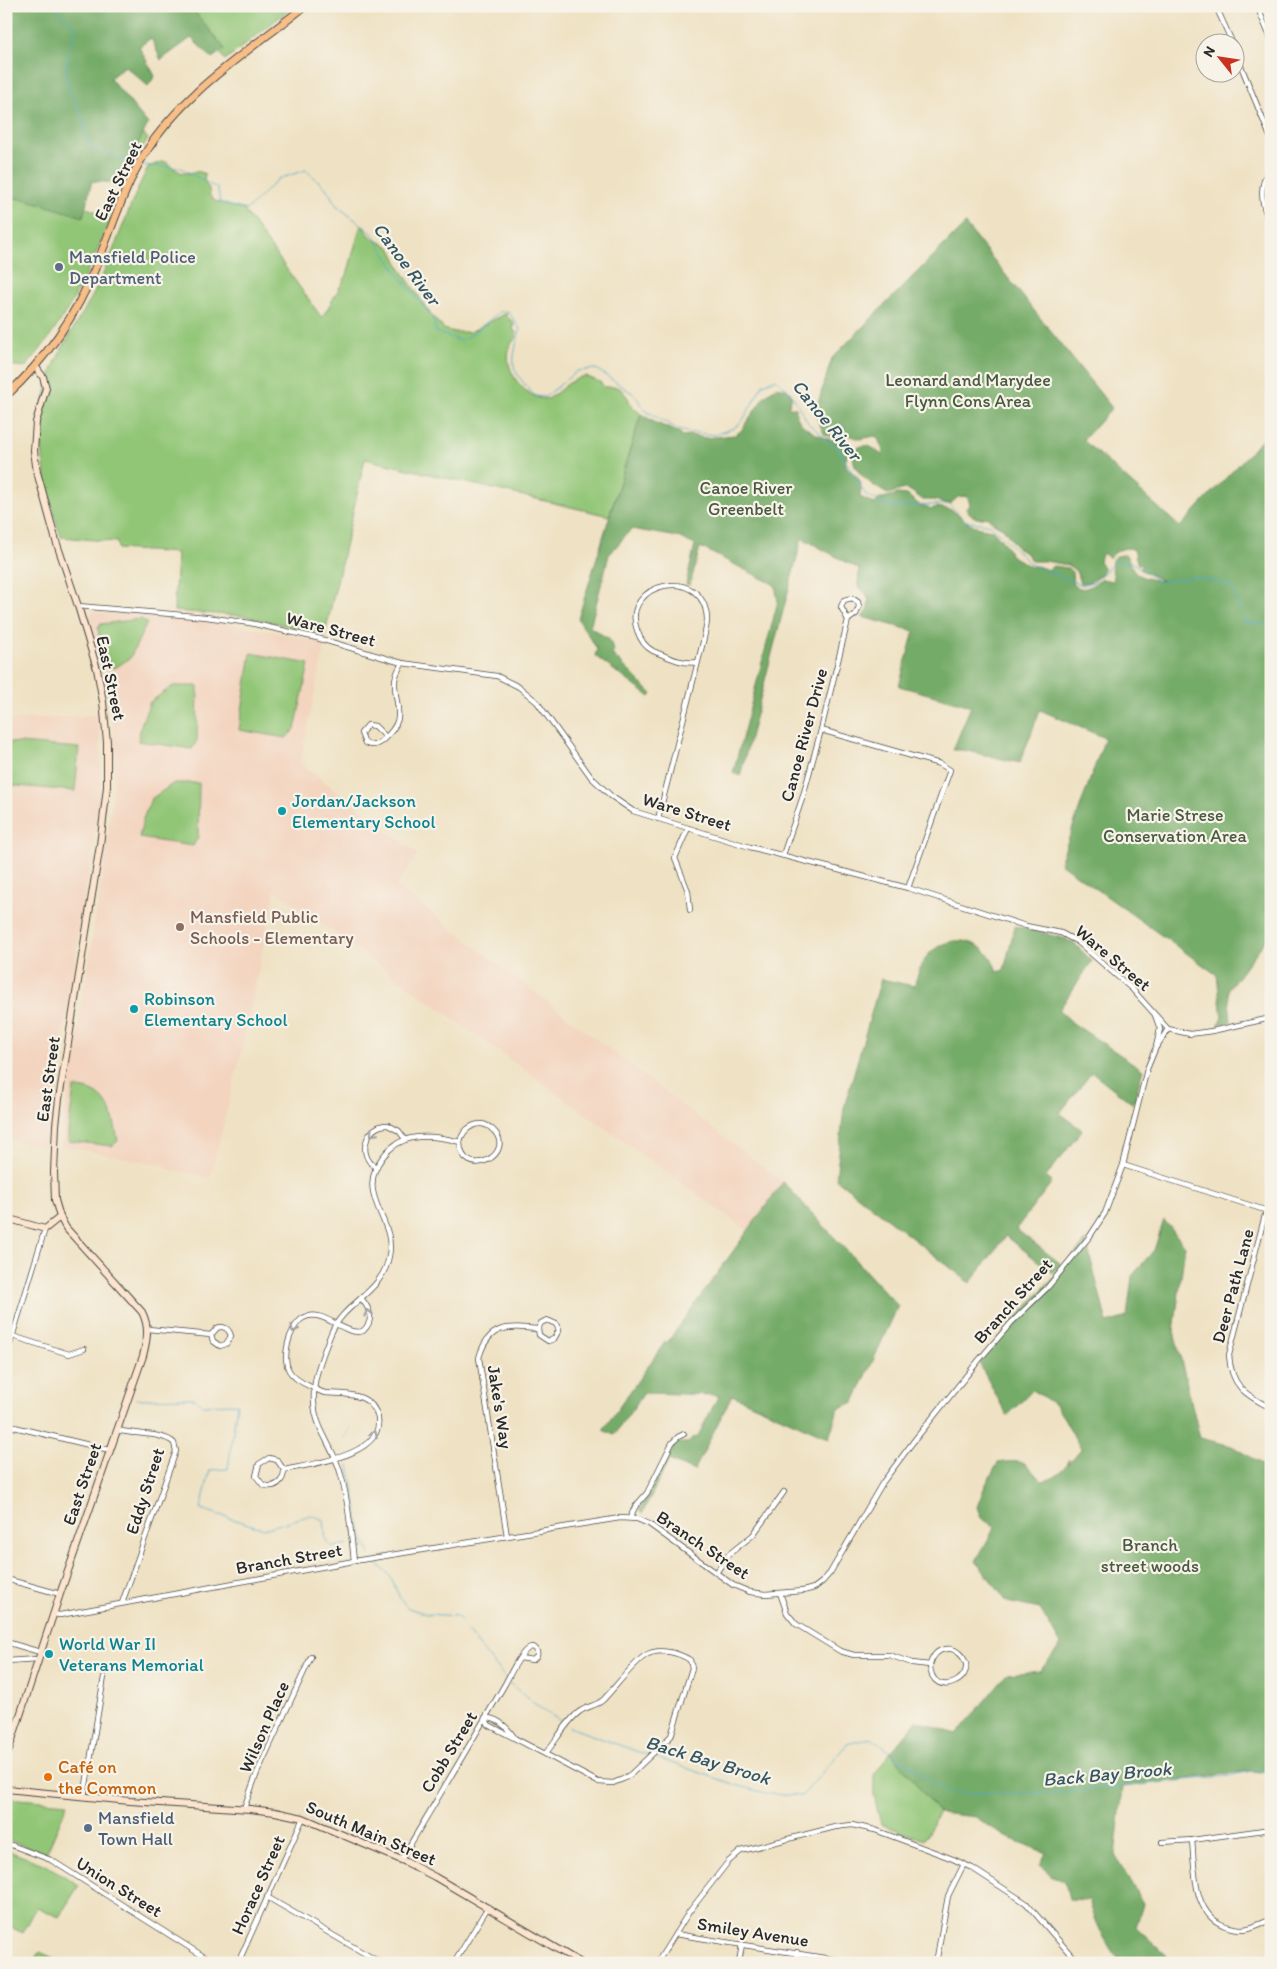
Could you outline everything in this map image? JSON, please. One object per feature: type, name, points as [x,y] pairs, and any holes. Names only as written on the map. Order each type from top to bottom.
[{"type":"main road","name":"East Street","points":[[6,396],[60,336],[88,285],[136,170],[164,126],[193,94],[305,6]]},
{"type":"main road","name":"East Street","points":[[6,1758],[40,1652],[143,1356],[148,1336],[145,1319],[138,1306],[86,1252],[60,1217],[55,1200],[54,1172],[59,1099],[100,845],[108,762],[101,687],[37,472],[34,452],[36,422],[46,388],[43,377],[35,366]]},
{"type":"main road","points":[[6,1218],[45,1229],[60,1217]]},
{"type":"main road","name":"South Main Street","points":[[6,1789],[84,1797],[244,1808],[303,1818],[401,1860],[488,1907],[582,1963]]},
{"type":"street","points":[[1221,6],[1218,11],[1227,32]]},
{"type":"street","points":[[1257,6],[1271,38]]},
{"type":"street","points":[[1244,74],[1271,139]]},
{"type":"street","points":[[1271,166],[1264,176],[1261,188],[1266,216],[1271,224]]},
{"type":"street","points":[[658,819],[704,638],[707,620],[704,605],[694,592],[685,587],[665,585],[650,591],[638,606],[636,614],[635,622],[641,640],[650,649],[664,655],[690,663],[697,662]]},
{"type":"street","name":"Canoe River Drive","points":[[782,855],[803,796],[848,620],[856,614],[859,608],[858,602],[852,598],[844,600],[841,607],[848,620]]},
{"type":"street","name":"Ware Street","points":[[78,606],[206,617],[250,623],[323,639],[402,663],[488,674],[519,686],[537,702],[591,777],[611,796],[633,811],[782,855],[908,888],[1026,926],[1061,933],[1072,938],[1132,989],[1168,1028]]},
{"type":"street","points":[[386,737],[375,726],[368,725],[362,733],[365,744],[370,746],[378,744],[386,737],[397,723],[399,712],[395,684],[402,663]]},
{"type":"street","points":[[821,730],[940,764],[950,770],[908,888]]},
{"type":"street","points":[[688,828],[676,860],[688,891],[690,910]]},
{"type":"street","name":"Branch Street","points":[[1155,1015],[1160,1029],[1156,1047]]},
{"type":"street","points":[[1168,1028],[1190,1034],[1271,1018]]},
{"type":"street","name":"Branch Street","points":[[53,1614],[60,1615],[354,1561],[568,1525],[630,1518],[649,1524],[744,1591],[758,1594],[811,1589],[827,1577],[883,1482],[914,1442],[979,1360],[1011,1323],[1047,1288],[1096,1228],[1105,1213],[1123,1165],[1150,1059],[1168,1028]]},
{"type":"street","points":[[481,1125],[488,1126],[494,1131],[499,1145],[497,1153],[491,1159],[480,1163],[472,1162],[466,1157],[460,1142],[462,1135],[467,1129],[481,1125]]},
{"type":"street","points":[[376,1167],[369,1162],[364,1151],[366,1141],[371,1132],[380,1126],[393,1126],[405,1139]]},
{"type":"street","points":[[354,1561],[342,1480],[314,1411],[313,1388],[315,1373],[335,1324],[342,1314],[369,1292],[383,1273],[387,1264],[391,1245],[386,1223],[380,1212],[373,1189],[376,1167],[388,1151],[405,1139],[422,1137],[441,1138],[460,1142]]},
{"type":"street","points":[[1123,1165],[1269,1212]]},
{"type":"street","name":"Deer Path Lane","points":[[1269,1212],[1229,1355],[1232,1374],[1238,1386],[1257,1401],[1271,1408]]},
{"type":"street","points":[[6,1357],[45,1229]]},
{"type":"street","points":[[284,1470],[334,1459],[362,1448],[372,1440],[378,1425],[376,1411],[373,1406],[361,1397],[322,1393],[296,1380],[288,1371],[286,1360],[290,1338],[299,1320],[308,1316],[319,1316],[357,1332],[366,1328],[371,1316],[361,1298]]},
{"type":"street","name":"Jake's Way","points":[[547,1320],[554,1321],[559,1330],[554,1339],[548,1340],[539,1336],[538,1329],[541,1323],[547,1320]]},
{"type":"street","name":"Jake's Way","points":[[506,1536],[479,1358],[484,1343],[501,1328],[514,1326],[538,1329]]},
{"type":"street","points":[[223,1327],[228,1330],[231,1336],[229,1342],[220,1346],[213,1341],[211,1335],[217,1328],[223,1327]]},
{"type":"street","points":[[148,1329],[211,1335]]},
{"type":"street","points":[[6,1334],[68,1354],[84,1349]]},
{"type":"street","points":[[6,1425],[110,1450]]},
{"type":"street","name":"Eddy Street","points":[[117,1430],[134,1435],[166,1437],[174,1443],[176,1451],[122,1603]]},
{"type":"street","points":[[630,1518],[634,1509],[649,1489],[672,1443],[684,1434]]},
{"type":"street","points":[[265,1459],[278,1460],[284,1470],[281,1481],[271,1486],[263,1485],[256,1476],[257,1467],[265,1459]]},
{"type":"street","points":[[716,1573],[729,1554],[753,1536],[784,1492]]},
{"type":"street","points":[[6,1579],[60,1594]]},
{"type":"street","points":[[780,1593],[787,1613],[796,1624],[840,1651],[854,1655],[889,1655],[912,1663],[930,1665]]},
{"type":"street","points":[[6,1642],[40,1652]]},
{"type":"street","points":[[951,1649],[963,1657],[966,1668],[964,1675],[959,1681],[945,1684],[935,1679],[930,1665],[932,1658],[937,1652],[951,1649]]},
{"type":"street","points":[[486,1718],[489,1725],[504,1734],[514,1737],[590,1779],[613,1783],[622,1779],[648,1758],[671,1736],[687,1688],[692,1668],[690,1660],[681,1654],[673,1652],[648,1654],[599,1704],[582,1710],[546,1754]]},
{"type":"street","name":"Wilson Place","points":[[244,1808],[257,1773],[311,1657]]},
{"type":"street","name":"Cobb Street","points":[[401,1860],[520,1658]]},
{"type":"street","points":[[6,1661],[38,1659]]},
{"type":"street","points":[[84,1797],[104,1677]]},
{"type":"street","name":"Horace Street","points":[[238,1963],[303,1818]]},
{"type":"street","points":[[656,1963],[689,1912],[728,1862],[741,1850],[835,1827],[852,1825],[867,1828],[964,1864],[1026,1903],[1078,1963]]},
{"type":"street","points":[[1162,1842],[1192,1840],[1271,1829]]},
{"type":"street","points":[[1192,1840],[1200,1901],[1211,1918],[1224,1926],[1240,1929],[1249,1928],[1271,1920]]},
{"type":"street","name":"Union Street","points":[[6,1843],[51,1860],[214,1963]]},
{"type":"street","points":[[936,1963],[948,1896],[964,1864]]},
{"type":"street","points":[[267,1897],[381,1963]]},
{"type":"street","points":[[454,1963],[488,1907]]},
{"type":"street","name":"Smiley Avenue","points":[[676,1934],[856,1963]]},
{"type":"street","points":[[739,1963],[742,1944]]},
{"type":"street","points":[[795,1963],[797,1952]]},
{"type":"shaded area","name":"Mansfield Public Schools - Elementary","points":[[93,611],[222,623],[288,634],[325,644],[300,763],[418,854],[396,886],[783,1182],[748,1231],[275,890],[240,1058],[210,1178],[167,1169],[167,1166],[62,1146],[64,1119],[105,858],[114,783],[113,730],[109,697],[88,618]]},
{"type":"shaded area","points":[[99,715],[100,799],[52,1111],[49,1148],[6,1139],[6,720]]},
{"type":"green space","points":[[6,6],[105,72],[112,98],[148,139],[133,164],[37,187],[111,218],[65,314],[26,367],[6,365]]},
{"type":"green space","points":[[6,6],[190,6],[225,49],[212,58],[191,38],[161,60],[151,38],[139,47],[155,76],[148,86],[125,66],[110,78],[148,124],[118,183],[92,181],[83,217],[28,200],[6,197]]},
{"type":"green space","points":[[187,6],[294,6],[225,60]]},
{"type":"green space","points":[[166,162],[183,173],[202,172],[205,174],[204,180],[209,189],[210,196],[215,201],[244,210],[322,318],[347,275],[361,224],[372,238],[390,247],[402,271],[431,315],[444,329],[454,332],[470,332],[507,313],[506,316],[514,323],[513,329],[516,333],[516,338],[510,346],[508,356],[510,366],[520,385],[528,393],[548,399],[569,383],[585,376],[600,382],[604,387],[617,387],[621,389],[631,406],[641,414],[609,516],[365,459],[325,634],[244,616],[174,611],[177,553],[118,549],[117,542],[61,537],[49,494],[42,450],[43,406],[48,385],[60,353],[99,283],[148,167]]},
{"type":"green space","points":[[965,224],[1112,408],[1083,440],[1180,527],[1271,430],[1271,933],[1228,990],[1231,1022],[1218,1024],[1222,1018],[1217,975],[1060,863],[1105,738],[1040,710],[1020,763],[963,750],[953,750],[971,706],[899,686],[914,631],[862,617],[869,605],[869,601],[866,593],[858,587],[859,569],[802,538],[740,776],[733,773],[778,601],[775,585],[700,547],[690,585],[686,584],[695,545],[678,537],[631,529],[609,555],[590,627],[609,639],[614,651],[612,654],[652,694],[650,697],[595,656],[597,649],[578,619],[641,414],[656,423],[680,433],[682,436],[690,435],[706,438],[735,435],[741,431],[764,397],[776,387],[787,389],[792,397],[788,407],[796,408],[800,422],[806,428],[821,436],[844,443],[849,452],[846,458],[846,466],[861,483],[860,497],[875,504],[879,499],[898,494],[907,495],[922,507],[952,510],[969,523],[980,528],[993,530],[1008,548],[1010,555],[1031,567],[1037,566],[1048,570],[1053,566],[1068,568],[1072,572],[1073,584],[1077,587],[1088,588],[1102,579],[1112,581],[1114,579],[1112,562],[1115,557],[1120,555],[1126,555],[1138,575],[1163,581],[1139,569],[1142,565],[1138,564],[1133,549],[1126,548],[1117,551],[1109,558],[1103,553],[1099,561],[1104,569],[1100,575],[1094,580],[1080,583],[1076,571],[1068,565],[1045,561],[1031,561],[1028,555],[1017,548],[1003,528],[987,517],[975,517],[966,509],[970,504],[967,496],[958,497],[951,503],[944,504],[936,500],[923,500],[911,491],[904,489],[888,494],[875,487],[857,469],[854,455],[857,448],[868,446],[882,455],[883,451],[878,438],[875,436],[860,439],[849,435],[840,441],[824,434],[815,413],[832,358]]},
{"type":"green space","points":[[141,619],[147,623],[130,658],[115,668],[103,664],[98,628],[101,624]]},
{"type":"green space","points":[[251,653],[309,664],[295,729],[286,738],[239,730]]},
{"type":"green space","points":[[173,686],[198,686],[197,740],[192,749],[138,741],[142,722],[150,702]]},
{"type":"green space","points":[[8,742],[79,748],[75,791],[6,785]]},
{"type":"green space","points":[[174,783],[199,783],[198,837],[193,846],[139,838],[143,819],[151,799]]},
{"type":"green space","points":[[1015,926],[1066,939],[1076,945],[1092,961],[1059,1010],[1074,1024],[1143,1070],[1133,1104],[1092,1072],[1060,1113],[1082,1130],[1046,1177],[1052,1182],[1016,1229],[1061,1264],[1053,1273],[1006,1236],[970,1283],[836,1179],[844,1108],[881,979],[914,986],[918,973],[929,954],[948,942],[959,941],[969,942],[978,946],[986,952],[997,972],[1004,970]]},
{"type":"green space","points":[[74,1088],[95,1092],[107,1104],[114,1121],[118,1141],[112,1146],[68,1141]]},
{"type":"green space","points":[[783,1182],[898,1306],[854,1402],[838,1409],[829,1438],[732,1395],[694,1471],[669,1460],[642,1514],[639,1511],[674,1445],[688,1443],[694,1437],[697,1438],[719,1395],[644,1393],[614,1435],[603,1430],[665,1342],[667,1343]]},
{"type":"green space","name":"Branch street woods","points":[[1164,1220],[1185,1246],[1174,1331],[1200,1438],[1232,1446],[1271,1470],[1271,1773],[1249,1771],[1123,1787],[1115,1855],[1143,1904],[1136,1927],[1175,1963],[1146,1962],[1116,1957],[1100,1930],[1089,1900],[1069,1899],[1065,1882],[1051,1875],[1040,1865],[1046,1853],[1004,1836],[976,1817],[939,1813],[891,1752],[917,1721],[957,1734],[1007,1674],[1040,1671],[1061,1645],[1040,1609],[1007,1602],[976,1561],[995,1527],[981,1518],[977,1507],[985,1486],[998,1463],[1013,1461],[1023,1463],[1041,1481],[1058,1475],[1069,1459],[1068,1464],[1081,1449],[1054,1404],[1033,1390],[1007,1416],[978,1361],[1086,1241],[1107,1323],[1127,1317],[1132,1276],[1154,1250]]},
{"type":"green space","points":[[891,1752],[938,1786],[944,1803],[924,1840],[881,1824],[874,1796],[874,1775]]},
{"type":"green space","points":[[6,1798],[68,1803],[46,1854],[6,1839]]},
{"type":"green space","points":[[6,1850],[46,1865],[79,1885],[59,1917],[37,1907],[23,1933],[6,1925]]},
{"type":"green space","points":[[40,1952],[58,1960],[81,1963],[33,1963]]},
{"type":"waterway","name":"Canoe River","points":[[54,6],[76,27],[66,65],[67,84],[82,117],[88,144],[130,164],[136,164]]},
{"type":"waterway","name":"Canoe River","points":[[143,165],[181,168],[218,189],[220,203],[247,210],[278,179],[306,170],[326,188],[337,206],[371,232],[400,276],[434,320],[436,332],[461,341],[474,333],[499,312],[508,311],[520,329],[514,366],[520,378],[535,396],[545,397],[577,371],[596,369],[635,395],[646,411],[681,431],[714,435],[734,428],[743,420],[763,384],[776,379],[791,393],[808,423],[838,449],[866,495],[891,507],[949,504],[966,521],[991,525],[1030,564],[1082,585],[1094,582],[1116,561],[1133,563],[1159,582],[1197,577],[1231,586],[1245,622],[1271,625]]},
{"type":"waterway","name":"Back Bay Brook","points":[[137,1399],[194,1398],[202,1405],[237,1404],[228,1469],[210,1470],[201,1509],[264,1529],[311,1515],[324,1520],[326,1541],[333,1547],[348,1544]]},
{"type":"waterway","points":[[345,1438],[350,1428]]},
{"type":"waterway","points":[[349,1465],[360,1527],[365,1542]]},
{"type":"waterway","name":"Back Bay Brook","points":[[357,1543],[365,1542],[370,1554]]},
{"type":"waterway","name":"Back Bay Brook","points":[[376,1563],[389,1574],[400,1598],[408,1608],[427,1614],[457,1616],[461,1622]]},
{"type":"waterway","name":"Back Bay Brook","points":[[467,1631],[506,1679]]},
{"type":"waterway","name":"Back Bay Brook","points":[[508,1682],[540,1708],[565,1724]]},
{"type":"waterway","name":"Back Bay Brook","points":[[569,1727],[647,1755]]},
{"type":"waterway","name":"Back Bay Brook","points":[[651,1756],[739,1786],[770,1794],[802,1796],[847,1744],[871,1738],[948,1793],[1053,1793],[1228,1776],[1271,1767]]},
{"type":"place","name":"Mansfield Police Department","points":[[59,267]]},
{"type":"place","name":"Jordan/Jackson Elementary School","points":[[282,811]]},
{"type":"place","name":"Mansfield Public Schools - Elementary","points":[[180,927]]},
{"type":"place","name":"Robinson Elementary School","points":[[134,1009]]},
{"type":"place","name":"World War II Veterans Memorial","points":[[49,1654]]},
{"type":"place","name":"Café on the Common","points":[[48,1777]]},
{"type":"place","name":"Mansfield Town Hall","points":[[88,1828]]},
{"type":"park label","name":"Leonard and Marydee Flynn Cons Area","points":[[968,390]]},
{"type":"park label","name":"Canoe River Greenbelt","points":[[746,498]]},
{"type":"park label","name":"Marie Strese Conservation Area","points":[[1175,825]]}]
